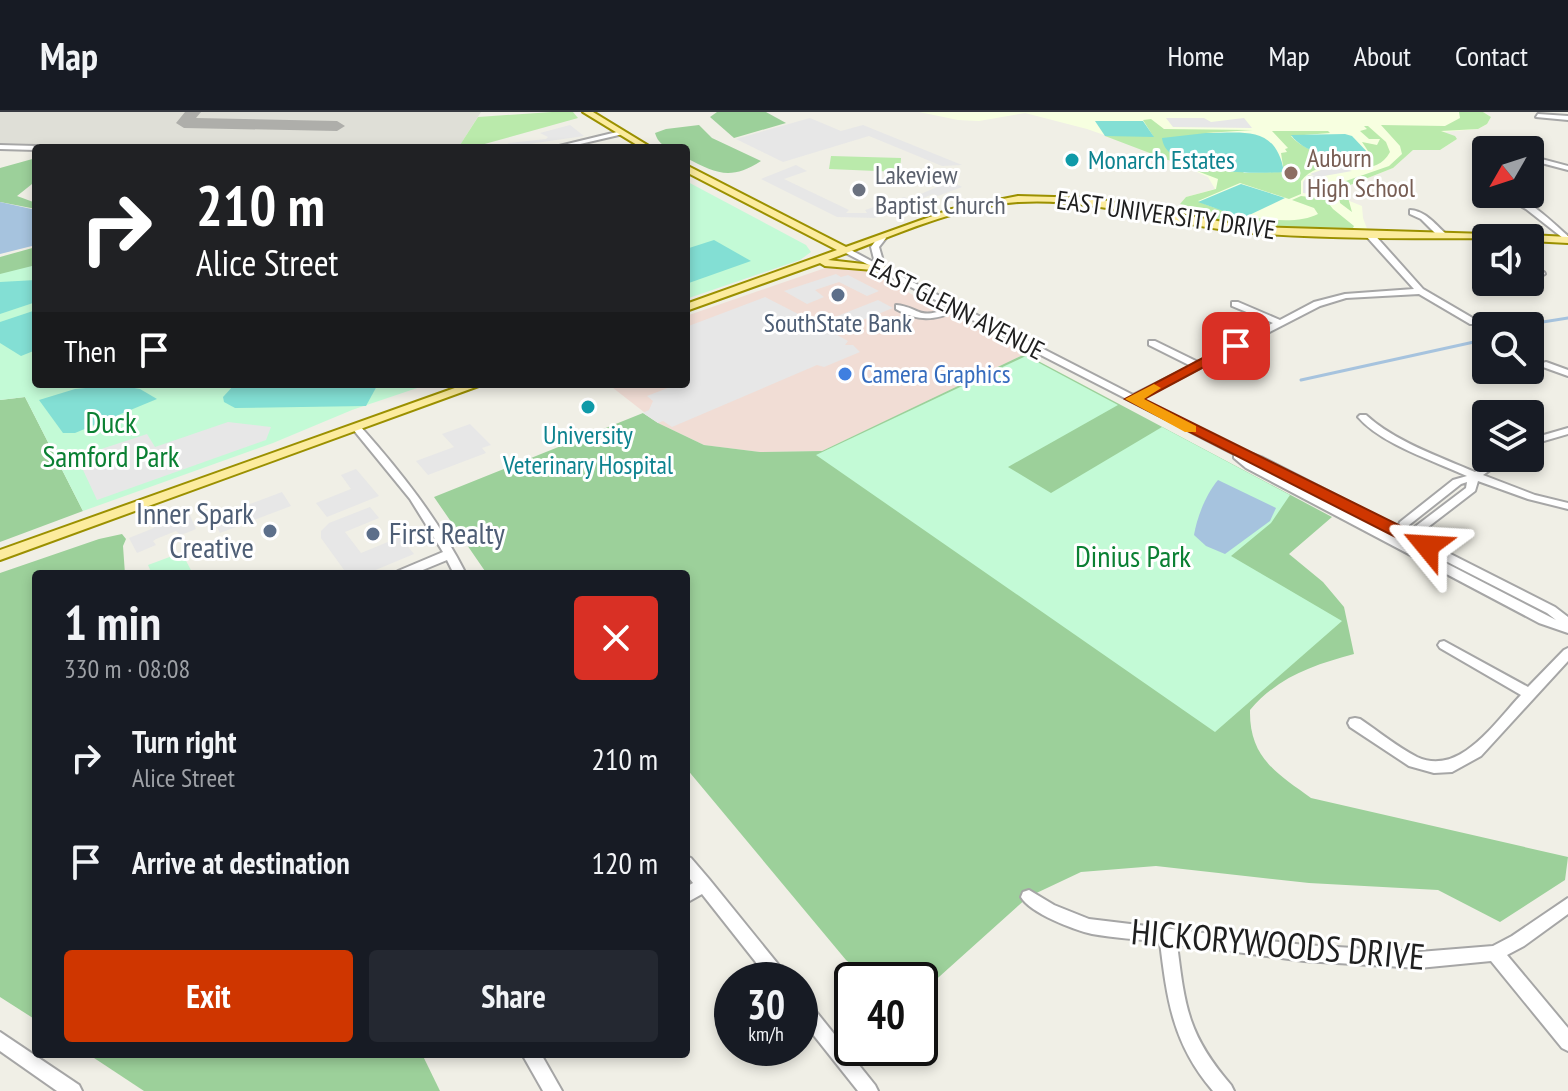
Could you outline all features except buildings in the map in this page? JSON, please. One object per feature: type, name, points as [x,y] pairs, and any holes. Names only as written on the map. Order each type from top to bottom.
[{"type":"main road","points":[[587,112],[604,125],[641,144]]},
{"type":"main road","name":"EAST GLENN AVENUE","points":[[690,170],[846,251]]},
{"type":"main road","name":"EAST UNIVERSITY DRIVE","points":[[690,307],[974,206],[1033,198],[1090,201],[1233,228],[1472,237]]},
{"type":"main road","points":[[803,266],[816,256],[814,234],[846,239],[882,238]]},
{"type":"main road","points":[[1544,239],[1568,240]]},
{"type":"main road","points":[[803,266],[843,263],[881,269]]},
{"type":"main road","points":[[0,555],[467,388]]},
{"type":"street","points":[[1538,116],[1568,118]]},
{"type":"street","points":[[598,139],[604,132],[604,125]]},
{"type":"street","points":[[574,144],[621,133]]},
{"type":"street","points":[[598,139],[635,141]]},
{"type":"street","points":[[0,147],[32,148]]},
{"type":"street","points":[[1544,162],[1568,168]]},
{"type":"street","points":[[1530,208],[1568,240]]},
{"type":"street","points":[[1413,212],[1424,217],[1442,235]]},
{"type":"street","points":[[1369,234],[1420,291],[1472,321]]},
{"type":"street","points":[[881,269],[875,247],[882,238]]},
{"type":"street","name":"EAST GLENN AVENUE","points":[[846,251],[1229,449],[1259,460],[1543,620],[1568,629]]},
{"type":"street","points":[[1133,399],[1330,299],[1420,291]]},
{"type":"street","points":[[1235,304],[1280,323]]},
{"type":"street","points":[[899,307],[919,317],[930,318],[954,308]]},
{"type":"street","points":[[1152,343],[1197,365]]},
{"type":"street","points":[[1546,365],[1568,373]]},
{"type":"street","points":[[1363,417],[1381,432],[1474,477],[1568,506]]},
{"type":"street","points":[[357,428],[415,495],[458,570]]},
{"type":"street","points":[[1544,438],[1568,431]]},
{"type":"street","points":[[1397,537],[1415,532],[1471,489],[1474,477],[1481,472]]},
{"type":"street","name":"EAST GLENN AVENUE","points":[[1397,537],[1551,610],[1568,623]]},
{"type":"street","points":[[412,570],[450,554]]},
{"type":"street","points":[[1444,645],[1529,694]]},
{"type":"street","points":[[1355,723],[1414,762],[1434,767],[1452,766],[1476,752],[1568,653]]},
{"type":"street","points":[[690,868],[766,962]]},
{"type":"street","points":[[690,893],[704,884]]},
{"type":"street","name":"HICKORYWOODS DRIVE","points":[[1029,897],[1048,910],[1078,923],[1168,938],[1304,953],[1419,960],[1495,953],[1518,941],[1568,905]]},
{"type":"street","points":[[1168,938],[1183,1030],[1202,1068],[1225,1091]]},
{"type":"street","points":[[1495,953],[1568,1042]]},
{"type":"street","points":[[818,1027],[869,1091]]},
{"type":"street","points":[[0,1041],[73,1091]]},
{"type":"street","points":[[533,1058],[553,1091]]},
{"type":"shaded area","points":[[0,112],[481,112],[461,144],[0,143]]},
{"type":"shaded area","name":"Auburn High School","points":[[919,112],[1483,112],[1491,117],[1487,124],[1478,129],[1443,132],[1457,139],[1440,150],[1413,150],[1393,168],[1345,187],[1347,200],[1362,206],[1369,234],[1269,231],[1206,224],[1207,212],[1180,204],[1186,197],[1215,189],[1208,177],[1147,150],[1087,129],[1025,113],[979,121]]},
{"type":"shaded area","points":[[810,118],[841,131],[863,125],[962,165],[942,166],[869,136],[783,162],[736,139]]},
{"type":"shaded area","points":[[1166,118],[1204,118],[1211,122],[1244,118],[1252,128],[1173,127]]},
{"type":"shaded area","points":[[1095,121],[1143,121],[1154,137],[1105,136]]},
{"type":"shaded area","points":[[570,125],[584,136],[508,144],[548,137],[540,133]]},
{"type":"shaded area","points":[[1245,133],[1266,139],[1280,157],[1284,172],[1235,172],[1195,166],[1167,150],[1162,138]]},
{"type":"shaded area","points":[[1291,135],[1352,136],[1371,156],[1328,155],[1307,148]]},
{"type":"shaded area","points":[[796,165],[807,171],[784,179],[849,210],[846,213],[867,213],[865,210],[904,197],[909,199],[951,181],[962,187],[938,196],[933,194],[875,218],[837,217],[761,179]]},
{"type":"shaded area","points":[[1335,165],[1352,171],[1324,176],[1328,179],[1323,184],[1317,184],[1324,196],[1303,193],[1303,182],[1308,175],[1315,176],[1310,174]]},
{"type":"shaded area","points":[[1241,184],[1285,198],[1243,218],[1198,202]]},
{"type":"shaded area","points":[[0,202],[32,209],[32,246],[0,254]]},
{"type":"shaded area","points":[[714,240],[751,261],[690,283],[690,248]]},
{"type":"shaded area","points":[[834,265],[860,267],[1025,354],[822,451],[760,452],[704,445],[658,423],[613,388],[690,388],[690,315]]},
{"type":"shaded area","points":[[836,274],[841,277],[848,275],[879,291],[867,296],[839,282],[815,290],[824,297],[807,304],[784,291]]},
{"type":"shaded area","points":[[32,280],[32,303],[0,314],[0,282]]},
{"type":"shaded area","points":[[765,297],[808,319],[806,322],[815,327],[821,326],[848,341],[845,345],[853,345],[860,352],[824,367],[817,365],[672,427],[663,421],[658,423],[643,413],[649,410],[653,401],[647,396],[668,388],[690,388],[690,325]]},
{"type":"shaded area","points":[[878,300],[893,308],[850,325],[835,317]]},
{"type":"shaded area","points":[[32,311],[32,352],[21,356],[0,343],[0,322]]},
{"type":"shaded area","points":[[134,388],[157,399],[75,433],[63,433],[39,400],[75,389]]},
{"type":"shaded area","points":[[231,388],[376,388],[366,406],[235,408],[224,402],[223,397]]},
{"type":"shaded area","points":[[228,422],[271,427],[266,440],[97,500],[77,457],[147,434],[155,447]]},
{"type":"shaded area","points":[[470,424],[491,445],[482,448],[486,453],[428,475],[416,461],[454,447],[442,434]]},
{"type":"shaded area","points":[[356,469],[379,496],[327,517],[316,503],[351,489],[341,475]]},
{"type":"shaded area","points":[[1218,480],[1276,508],[1270,521],[1225,554],[1206,546],[1194,535],[1203,506]]},
{"type":"shaded area","points":[[282,492],[291,506],[220,533],[212,518]]},
{"type":"shaded area","points":[[370,507],[379,518],[345,532],[361,553],[400,537],[414,554],[376,570],[344,570],[321,538],[321,531],[329,523]]},
{"type":"shaded area","points":[[188,511],[196,529],[181,535],[176,531],[156,539],[153,541],[156,545],[137,553],[129,538],[154,528],[153,524]]},
{"type":"green space","points":[[573,112],[578,118],[484,144],[461,144],[478,117]]},
{"type":"green space","points":[[717,112],[766,112],[786,123],[734,138],[710,117]]},
{"type":"green space","points":[[1459,112],[1483,112],[1491,117],[1487,124],[1478,129],[1441,131],[1457,139],[1440,150],[1413,150],[1393,168],[1345,187],[1352,212],[1340,203],[1338,188],[1343,182],[1389,166],[1402,154],[1400,146],[1381,125],[1445,126],[1460,118]]},
{"type":"green space","points":[[1151,119],[1164,129],[1253,130],[1206,133],[1244,173],[1284,172],[1281,153],[1287,152],[1285,149],[1288,148],[1272,131],[1328,131],[1330,133],[1291,136],[1317,152],[1372,157],[1362,142],[1377,145],[1380,139],[1369,139],[1360,131],[1368,126],[1386,142],[1390,152],[1382,162],[1372,167],[1323,167],[1312,172],[1301,181],[1301,194],[1289,199],[1240,183],[1198,201],[1240,215],[1291,220],[1318,214],[1314,208],[1292,200],[1301,196],[1325,199],[1353,228],[1259,227],[1206,220],[1207,212],[1180,204],[1186,197],[1216,189],[1218,179],[1105,136],[1153,136],[1143,120]]},
{"type":"green space","points":[[699,125],[712,138],[761,161],[732,173],[706,168],[690,160],[690,144],[662,144],[655,133]]},
{"type":"green space","points":[[831,156],[901,158],[900,172],[829,169]]},
{"type":"green space","points":[[32,159],[32,184],[17,196],[32,202],[32,208],[0,202],[0,168]]},
{"type":"green space","points":[[690,183],[806,245],[811,252],[800,260],[690,298]]},
{"type":"green space","points":[[32,248],[32,278],[0,282],[0,257]]},
{"type":"green space","name":"Duck Samford Park","points":[[32,266],[32,388],[417,388],[83,511],[25,397],[0,400],[0,274]]},
{"type":"green space","points":[[1025,354],[1332,517],[1289,554],[1323,582],[1344,607],[1354,654],[1284,681],[1250,710],[1254,740],[1260,752],[1276,772],[1311,798],[1568,857],[1565,880],[1500,922],[1438,890],[1309,883],[1156,866],[1081,872],[1028,897],[938,978],[938,962],[848,962],[690,773],[690,570],[484,570],[434,497],[643,413],[704,445],[760,452],[822,451]]},
{"type":"green space","name":"Dinius Park","points":[[1026,356],[1118,405],[1008,467],[1051,493],[1162,427],[1290,495],[1271,523],[1231,556],[1342,621],[1215,732],[816,455]]},
{"type":"green space","points":[[25,397],[83,511],[0,542],[0,400]]},
{"type":"green space","points":[[122,534],[126,539],[123,546],[125,570],[32,570],[32,1017],[0,997],[0,573]]},
{"type":"green space","points":[[183,555],[191,570],[150,570],[148,565]]},
{"type":"green space","points":[[94,1058],[424,1058],[440,1091],[144,1091]]},
{"type":"waterway","points":[[1544,322],[1568,318]]},
{"type":"waterway","points":[[1301,380],[1472,342]]},
{"type":"taxiway","points":[[193,112],[184,123],[337,126]]},
{"type":"slow traffic","points":[[1154,388],[1133,399],[1191,429]]},
{"type":"place","name":"Monarch Estates","points":[[1072,160]]},
{"type":"place","name":"Auburn High School","points":[[1291,173]]},
{"type":"place","name":"Lakeview Baptist Church","points":[[859,190]]},
{"type":"place","name":"SouthState Bank","points":[[838,295]]},
{"type":"place","name":"Camera Graphics","points":[[845,374]]},
{"type":"place","name":"University Veterinary Hospital","points":[[588,407]]},
{"type":"place","name":"Inner Spark Creative","points":[[270,531]]},
{"type":"place","name":"First Realty","points":[[373,534]]},
{"type":"route","points":[[1236,346],[1133,399],[1427,546]]}]
